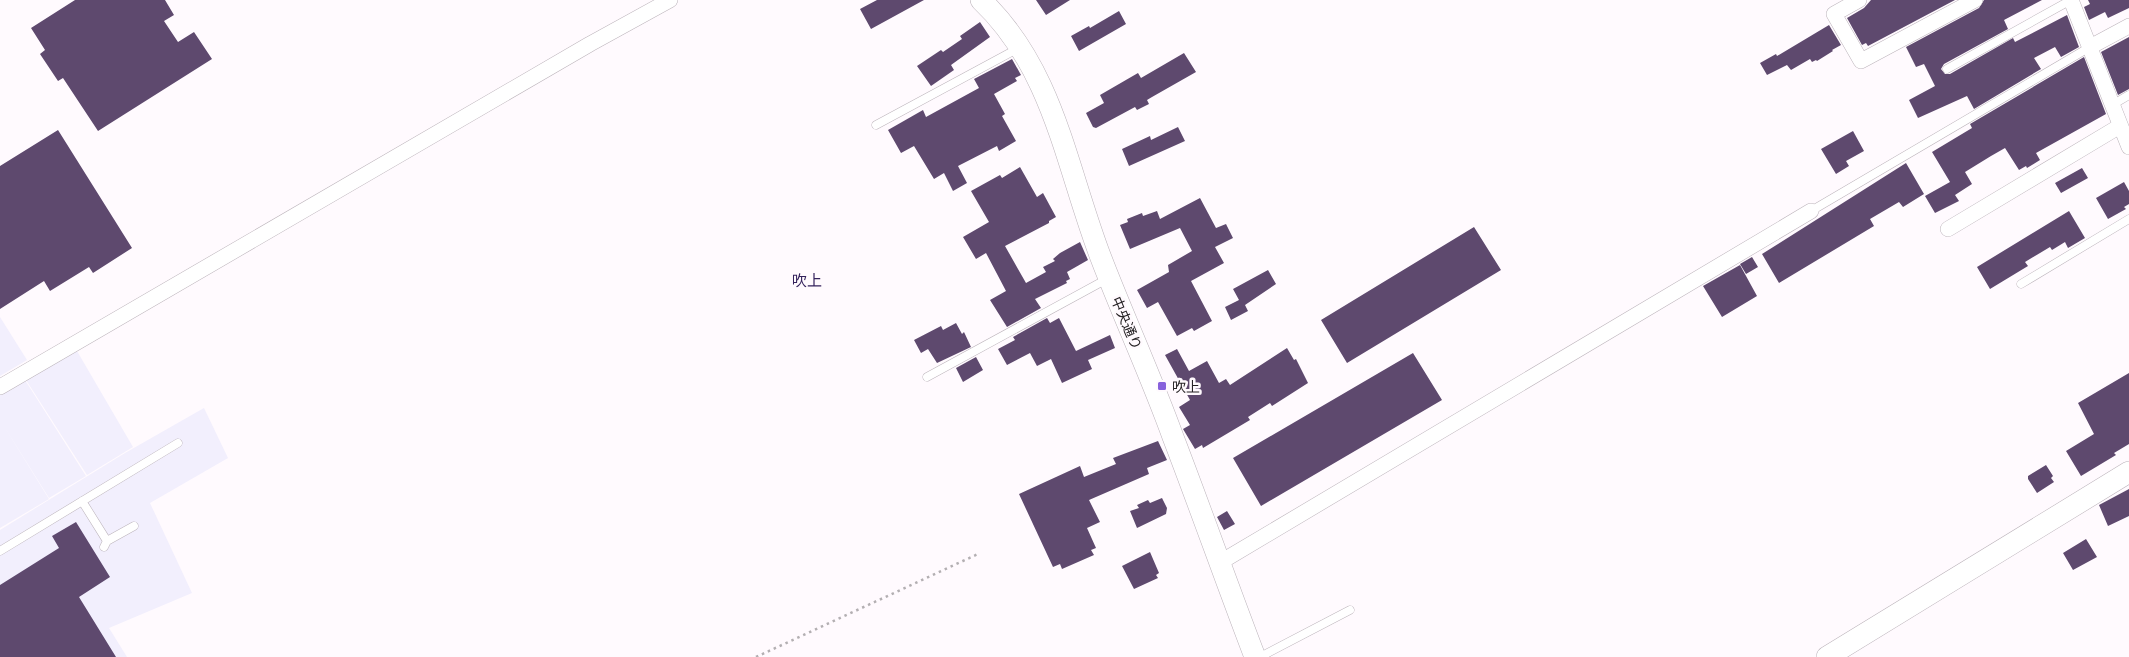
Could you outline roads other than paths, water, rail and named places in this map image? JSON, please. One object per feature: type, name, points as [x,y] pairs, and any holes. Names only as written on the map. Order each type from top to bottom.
[{"type":"street","points":[[0,387],[573,54],[670,0]]},
{"type":"street","name":"中央通り","points":[[981,0],[997,15],[1020,47],[1034,68],[1049,100],[1090,231],[1174,437],[1254,657]]},
{"type":"street","points":[[1859,0],[1834,14],[1861,61],[1975,0]]},
{"type":"street","points":[[2071,0],[2129,147]]},
{"type":"street","points":[[2090,46],[2129,26]]},
{"type":"street","points":[[1948,230],[2120,126]]},
{"type":"street","points":[[1219,564],[1812,211]]},
{"type":"street","points":[[1827,657],[2129,472]]},
{"type":"lane","points":[[1947,69],[2071,0]]},
{"type":"lane","points":[[1812,211],[2090,46]]},
{"type":"lane","points":[[876,125],[1020,47]]},
{"type":"lane","points":[[2112,105],[2129,95]]},
{"type":"lane","points":[[2021,284],[2129,219]]},
{"type":"lane","points":[[927,377],[1108,278]]},
{"type":"lane","points":[[0,551],[178,443]]},
{"type":"lane","points":[[82,501],[105,544],[134,526]]},
{"type":"lane","points":[[1260,657],[1350,610]]},
{"type":"place","name":"吹上","points":[[1162,386]]},
{"type":"district","name":"吹上","points":[[807,280]]}]
